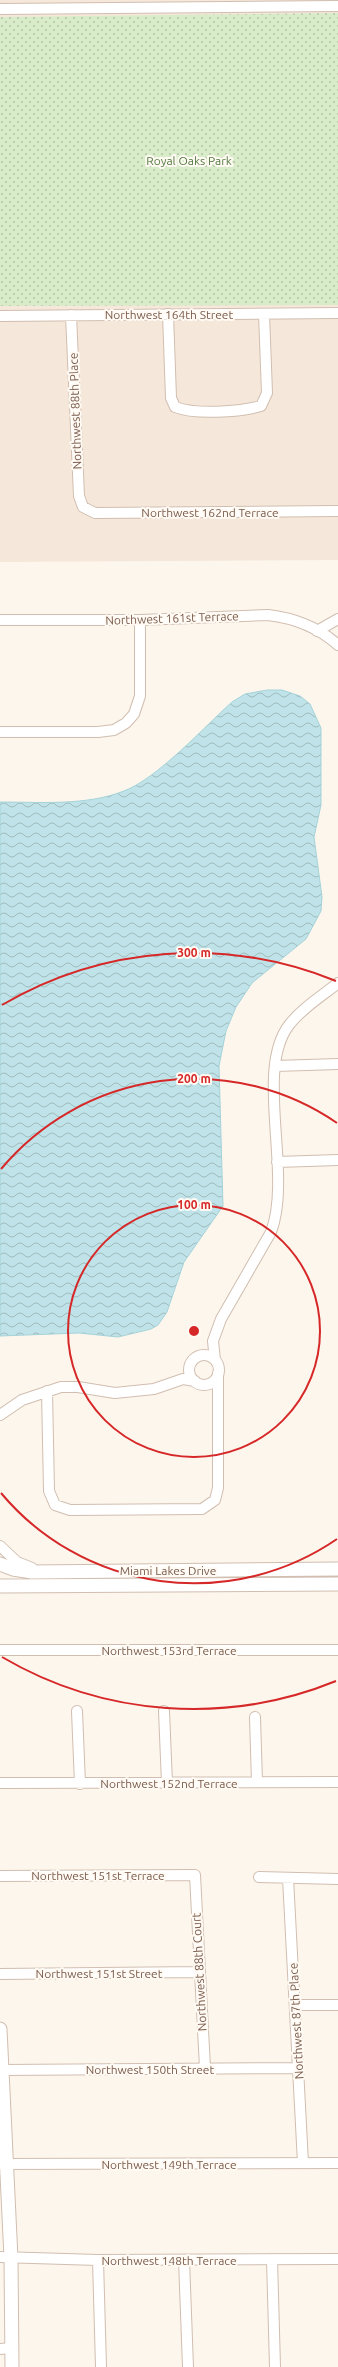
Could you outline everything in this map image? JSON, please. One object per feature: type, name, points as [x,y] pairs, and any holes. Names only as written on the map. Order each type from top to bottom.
[{"type":"street","points":[[0,9],[338,6]]},
{"type":"street","name":"Northwest 164th Street","points":[[0,316],[338,313]]},
{"type":"street","points":[[168,314],[171,398],[175,407],[186,412],[249,409],[262,406],[267,393],[264,314]]},
{"type":"street","name":"Northwest 88th Place","points":[[71,315],[79,496],[84,507]]},
{"type":"street","name":"Northwest 162nd Terrace","points":[[84,507],[95,513],[338,511]]},
{"type":"street","name":"Northwest 161st Terrace","points":[[0,620],[140,620],[268,615],[288,618],[317,631],[338,644]]},
{"type":"street","points":[[317,631],[338,619]]},
{"type":"street","points":[[0,732],[107,732],[126,723],[138,708],[141,691],[140,620]]},
{"type":"street","points":[[175,1381],[213,1341],[224,1313],[274,1226],[278,1189],[275,1066],[278,1047],[284,1032],[295,1018],[338,983]]},
{"type":"street","points":[[275,1066],[338,1064]]},
{"type":"street","points":[[277,1162],[338,1160]]},
{"type":"street","points":[[47,1391],[49,1490],[55,1505],[70,1510],[202,1509],[215,1500],[218,1488],[217,1408],[219,1369],[215,1360],[213,1341]]},
{"type":"street","points":[[201,1355],[208,1356],[215,1360]]},
{"type":"street","points":[[190,1364],[190,1373],[199,1383],[212,1393],[217,1408]]},
{"type":"street","points":[[2,1411],[47,1391],[61,1387],[78,1387],[115,1393],[154,1389],[175,1381],[183,1380],[199,1383],[213,1381],[218,1374]]},
{"type":"street","points":[[0,1546],[17,1562],[39,1571]]},
{"type":"street","points":[[0,1565],[0,1578]]},
{"type":"street","name":"Miami Lakes Drive","points":[[0,1565],[22,1571],[150,1572],[338,1569]]},
{"type":"street","name":"Miami Lakes Drive","points":[[0,1586],[338,1584]]},
{"type":"street","name":"Northwest 153rd Terrace","points":[[0,1650],[338,1650]]},
{"type":"street","points":[[77,1711],[80,1784]]},
{"type":"street","points":[[164,1711],[167,1783]]},
{"type":"street","points":[[254,1717],[257,1782]]},
{"type":"street","name":"Northwest 152nd Terrace","points":[[0,1783],[80,1784],[338,1782]]},
{"type":"street","name":"Northwest 151st Terrace","points":[[0,1876],[195,1875]]},
{"type":"street","name":"Northwest 88th Court","points":[[195,1875],[204,2068]]},
{"type":"street","points":[[259,1876],[288,1878],[338,1878]]},
{"type":"street","name":"Northwest 87th Place","points":[[288,1878],[296,2005],[303,2163]]},
{"type":"street","name":"Northwest 151st Street","points":[[0,1974],[199,1972]]},
{"type":"street","points":[[296,2005],[338,2005]]},
{"type":"street","points":[[0,2029],[6,2257],[6,2348],[12,2367]]},
{"type":"street","name":"Northwest 150th Street","points":[[2,2070],[298,2068]]},
{"type":"street","name":"Northwest 149th Terrace","points":[[3,2164],[338,2163]]},
{"type":"street","name":"Northwest 148th Terrace","points":[[6,2257],[98,2260],[338,2259]]},
{"type":"street","points":[[272,2259],[275,2367]]},
{"type":"street","points":[[98,2260],[101,2367]]},
{"type":"street","points":[[184,2260],[188,2367]]},
{"type":"shaded area","points":[[0,0],[338,0],[338,560],[0,562]]},
{"type":"green space","name":"Royal Oaks Park","points":[[338,13],[338,305],[0,306],[0,17]]},
{"type":"water","points":[[267,690],[282,690],[300,696],[310,704],[321,728],[321,805],[314,837],[322,897],[321,911],[306,939],[252,983],[236,1007],[226,1031],[219,1066],[223,1206],[184,1262],[167,1312],[158,1325],[151,1329],[118,1337],[79,1333],[0,1336],[0,802],[79,801],[109,796],[124,791],[166,764],[232,702],[245,694]]}]
